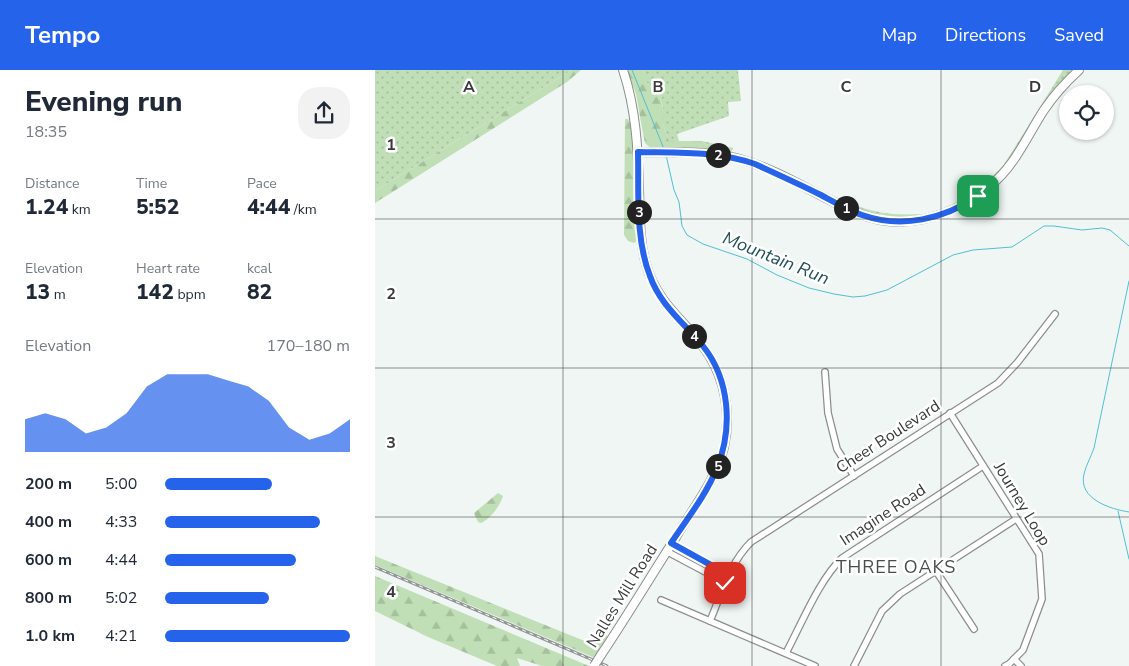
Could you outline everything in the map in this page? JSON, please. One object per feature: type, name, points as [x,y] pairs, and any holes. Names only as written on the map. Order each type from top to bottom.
[{"type":"street","name":"Nalles Mill Road","points":[[594,666],[717,469],[726,436],[726,404],[720,377],[709,354],[666,306],[650,277],[641,242],[638,152],[633,107],[623,70]]},
{"type":"street","points":[[638,152],[723,155],[761,166],[846,208],[869,217],[903,221],[927,219],[959,207],[982,193],[996,181],[1017,157],[1053,97],[1079,70]]},
{"type":"street","name":"Cheer Boulevard","points":[[710,621],[737,558],[751,542],[998,383],[1017,363],[1055,314]]},
{"type":"street","points":[[825,372],[828,413],[837,450],[854,476]]},
{"type":"street","name":"Journey Loop","points":[[950,413],[1039,554],[1042,599],[1023,650],[1005,666]]},
{"type":"street","name":"Imagine Road","points":[[786,654],[818,592],[842,558],[983,466]]},
{"type":"street","points":[[854,666],[882,612],[900,594],[1016,519]]},
{"type":"street","points":[[671,543],[729,575]]},
{"type":"street","points":[[666,552],[725,583]]},
{"type":"street","points":[[936,570],[974,629]]},
{"type":"street","points":[[661,600],[815,666]]},
{"type":"street","points":[[1014,659],[1021,666]]},
{"type":"green space","points":[[375,70],[572,70],[375,191]]},
{"type":"green space","points":[[572,70],[581,70],[567,82],[375,203],[375,191]]},
{"type":"green space","points":[[627,70],[643,70],[647,83],[653,89],[660,84],[663,85],[665,93],[660,98],[664,112],[663,124],[669,141],[702,141],[709,149],[683,147],[678,150],[653,149],[648,146],[645,143],[636,94]]},
{"type":"green space","points":[[643,70],[738,70],[741,101],[728,102],[729,116],[677,134],[679,141],[669,141],[663,124],[660,84],[656,89],[650,86]]},
{"type":"green space","points":[[1063,70],[1074,70],[1064,85],[1059,85],[1059,91],[1007,166],[981,190],[976,184],[982,186],[1003,166]]},
{"type":"green space","points":[[625,119],[628,119],[631,125],[637,241],[634,243],[628,241],[624,235]]},
{"type":"green space","points":[[702,141],[733,148],[731,153],[678,150],[683,147],[703,150],[708,146]]},
{"type":"green space","points":[[813,186],[864,208],[890,214],[919,214],[919,218],[872,216],[812,189]]},
{"type":"green space","points":[[498,493],[503,496],[497,508],[484,521],[478,522],[474,513]]},
{"type":"green space","points":[[375,556],[602,648],[595,658],[375,565]]},
{"type":"green space","points":[[375,576],[589,666],[542,666],[517,658],[520,666],[497,666],[428,637],[375,611]]},
{"type":"green space","points":[[599,628],[598,633],[601,635],[605,633],[609,639],[602,648],[589,643]]},
{"type":"waterway","name":"Mountain Run","points":[[632,70],[664,149]]},
{"type":"waterway","name":"Mountain Run","points":[[666,155],[674,190],[679,202],[682,226],[687,235],[703,244],[747,259],[777,275],[809,288],[834,294],[853,297],[887,290],[953,255],[973,250],[1012,247],[1044,226],[1082,230],[1102,228],[1110,230],[1129,246]]},
{"type":"waterway","name":"Mountain Run","points":[[1129,281],[1094,448],[1084,474],[1083,483],[1086,490],[1097,501],[1129,512]]},
{"type":"waterway","points":[[1118,511],[1129,559]]},
{"type":"railway","points":[[375,567],[607,666]]},
{"type":"district","name":"THREE OAKS","points":[[896,567]]},
{"type":"route","points":[[725,583],[729,575],[671,543],[717,469],[726,436],[727,413],[724,390],[709,354],[666,306],[650,277],[641,242],[638,152],[710,154],[735,157],[755,164],[861,215],[890,221],[927,219],[948,212],[978,196]]}]
